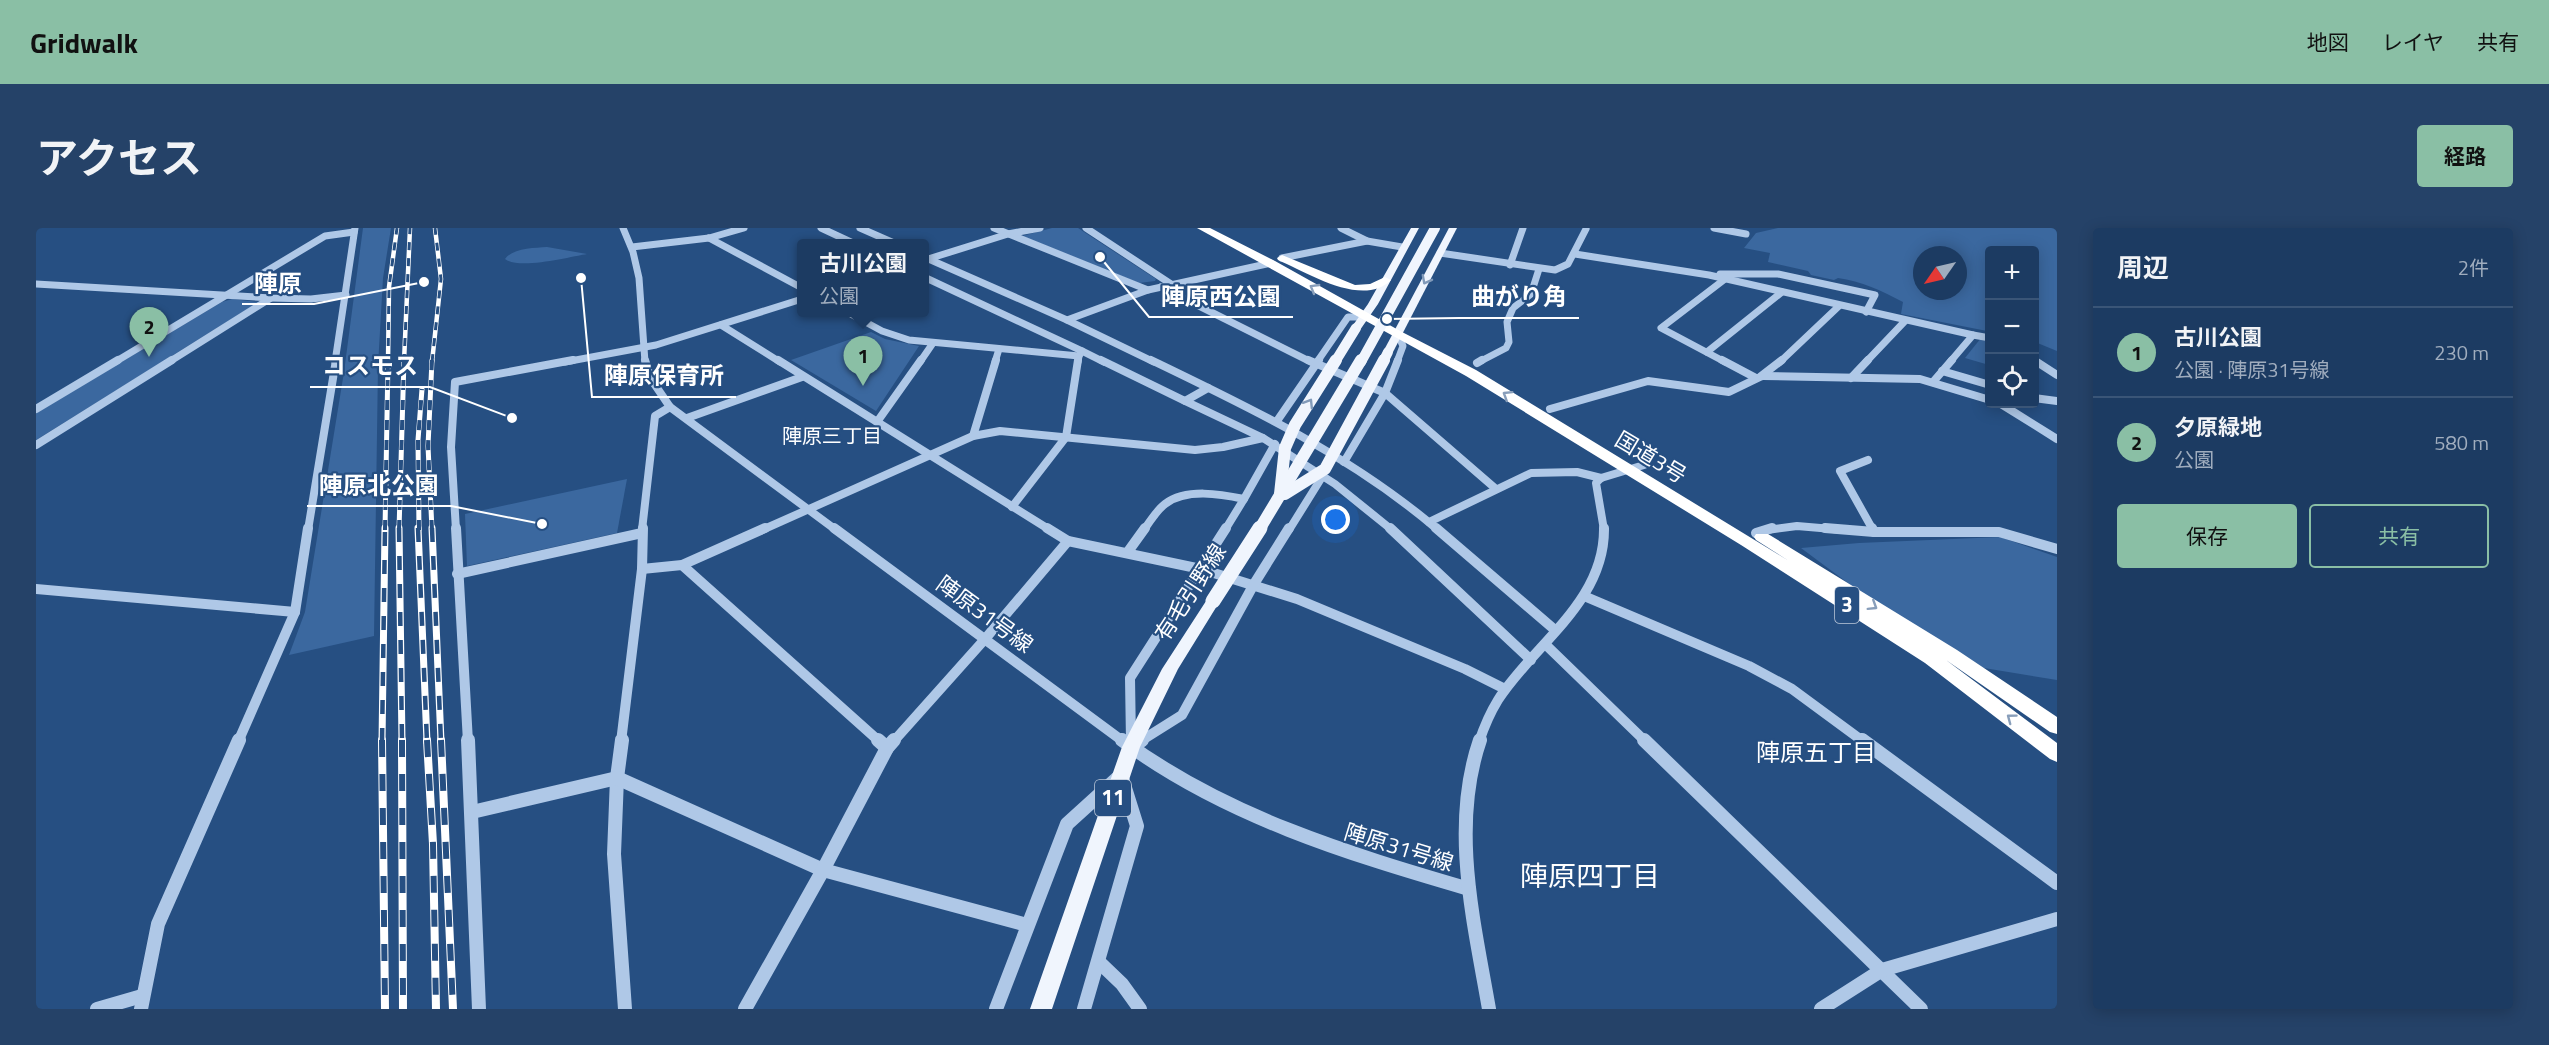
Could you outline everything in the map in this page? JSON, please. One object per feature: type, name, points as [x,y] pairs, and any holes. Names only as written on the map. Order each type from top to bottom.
[{"type":"highway","name":"国道3号","points":[[1202,228],[1277,260]]},
{"type":"highway","name":"国道3号","points":[[1225,228],[1471,373],[1756,533],[1950,654],[2057,727]]},
{"type":"highway","points":[[1277,260],[1354,288],[1372,287],[1386,280]]},
{"type":"highway","name":"国道3号","points":[[1400,330],[1477,363],[1550,409],[1932,659],[2057,754]]},
{"type":"main road","points":[[1280,497],[1285,448],[1295,425],[1356,328],[1368,313],[1402,247],[1415,228]]},
{"type":"main road","name":"有毛引野線","points":[[1041,1009],[1131,747],[1170,669],[1280,497],[1393,307],[1435,228]]},
{"type":"main road","points":[[1280,497],[1325,469],[1453,228]]},
{"type":"street","name":"陣原31号線","points":[[623,228],[632,248],[641,294],[643,348],[649,376],[670,407],[1131,747],[1173,775],[1224,802],[1295,834],[1370,861],[1469,889]]},
{"type":"street","points":[[632,248],[709,238],[744,228]]},
{"type":"street","points":[[820,228],[844,239]]},
{"type":"street","points":[[860,228],[885,239]]},
{"type":"street","points":[[994,228],[1149,290]]},
{"type":"street","points":[[929,258],[1008,234],[1040,228]]},
{"type":"street","points":[[1086,228],[1171,284]]},
{"type":"street","points":[[1341,228],[1367,241],[1402,247]]},
{"type":"street","points":[[1510,265],[1523,228]]},
{"type":"street","points":[[1440,253],[1555,270],[1568,264],[1588,228],[1578,228]]},
{"type":"street","points":[[1714,228],[1746,234]]},
{"type":"street","points":[[36,409],[325,236],[354,230],[346,295],[295,612],[158,924],[141,1003],[97,1009]]},
{"type":"street","points":[[709,238],[797,286]]},
{"type":"street","points":[[1067,320],[1171,284],[1367,241]]},
{"type":"street","points":[[1575,254],[1709,275],[1985,337]]},
{"type":"street","points":[[929,260],[1067,320],[1277,421],[1375,482],[1429,522],[1555,630]]},
{"type":"street","points":[[1477,363],[1506,348],[1509,342],[1507,322],[1513,308],[1531,294],[1539,269]]},
{"type":"street","points":[[1709,275],[1745,272],[1778,274],[1875,296],[1866,312]]},
{"type":"street","points":[[1725,279],[1661,328],[1759,377],[1920,379],[1985,399]]},
{"type":"street","points":[[929,280],[1080,354],[1275,444],[1383,523],[1531,660]]},
{"type":"street","points":[[36,284],[271,298],[311,299],[346,295]]},
{"type":"street","points":[[1161,287],[1316,364],[1384,393],[1496,489]]},
{"type":"street","points":[[1707,352],[1782,292]]},
{"type":"street","points":[[36,445],[271,298]]},
{"type":"street","points":[[479,1009],[472,812],[451,447],[455,410],[454,382],[643,348],[797,300]]},
{"type":"street","points":[[1550,409],[1648,381],[1729,392],[1742,388],[1759,377],[1839,306]]},
{"type":"street","points":[[1277,421],[1348,317],[1368,313]]},
{"type":"street","points":[[856,317],[896,338],[999,349],[1080,354]]},
{"type":"street","points":[[1851,378],[1905,321]]},
{"type":"street","points":[[721,325],[1068,540],[1201,569],[1254,584],[1297,599],[1505,689]]},
{"type":"street","points":[[1344,462],[1384,393],[1403,346],[1400,330]]},
{"type":"street","points":[[1933,382],[1973,335]]},
{"type":"street","points":[[877,422],[933,343]]},
{"type":"street","points":[[973,436],[999,349]]},
{"type":"street","points":[[1012,507],[1066,437],[1080,354]]},
{"type":"street","points":[[2039,363],[2057,375]]},
{"type":"street","points":[[1942,371],[1985,384]]},
{"type":"street","points":[[687,418],[802,377]]},
{"type":"street","points":[[1185,401],[1208,388]]},
{"type":"street","points":[[2039,399],[2057,401]]},
{"type":"street","points":[[626,1009],[614,854],[617,778],[642,569],[642,533],[655,416],[670,407]]},
{"type":"street","points":[[2007,408],[2057,439]]},
{"type":"street","points":[[642,569],[682,565],[973,436],[999,431],[1195,450],[1223,447],[1263,438]]},
{"type":"street","points":[[1131,747],[1130,678],[1201,569],[1275,444]]},
{"type":"street","points":[[1868,460],[1840,471],[1874,532]]},
{"type":"street","points":[[1429,522],[1531,474],[1577,472],[1601,477],[1636,467]]},
{"type":"street","points":[[1131,747],[1182,715],[1254,584],[1322,477]]},
{"type":"street","points":[[1489,1009],[1469,889],[1466,807],[1473,759],[1487,721],[1505,689],[1584,596],[1595,575],[1603,553],[1603,515],[1596,488],[1596,483],[1601,477]]},
{"type":"street","points":[[1127,553],[1166,503],[1204,494],[1220,493],[1244,499]]},
{"type":"street","points":[[1756,533],[1776,527],[1797,526],[1874,532],[2000,532],[2057,549]]},
{"type":"street","points":[[457,574],[642,533]]},
{"type":"street","points":[[745,1009],[823,870],[887,748],[985,639],[1068,540]]},
{"type":"street","points":[[682,565],[887,748]]},
{"type":"street","points":[[36,589],[295,612]]},
{"type":"street","points":[[1584,596],[1749,666],[1792,689],[2057,883]]},
{"type":"street","points":[[1545,644],[1920,1009]]},
{"type":"street","points":[[996,1009],[1067,824],[1121,775],[1137,826],[1084,1009]]},
{"type":"street","points":[[472,812],[617,778],[823,870],[1027,925]]},
{"type":"street","points":[[1821,1009],[1882,970],[2057,919]]},
{"type":"street","points":[[1099,962],[1122,984],[1140,1009]]},
{"type":"shaded area","points":[[363,228],[391,228],[383,278],[378,366],[374,636],[289,655],[305,612],[344,372]]},
{"type":"shaded area","points":[[1052,228],[1078,228],[1156,279],[1155,281],[1139,283],[1022,236]]},
{"type":"shaded area","points":[[1778,228],[2057,228],[2057,351],[2039,344],[2039,246],[1985,246],[1985,331],[1901,314],[1903,302],[1871,287],[1847,279],[1834,280],[1811,275],[1808,271],[1768,262],[1770,253],[1744,248],[1756,233]]},
{"type":"shaded area","points":[[547,247],[587,254],[532,263],[512,262],[505,259],[518,251]]},
{"type":"shaded area","points":[[232,299],[259,302],[36,440],[36,413],[222,302]]},
{"type":"shaded area","points":[[871,332],[885,339],[919,346],[876,411],[791,360]]},
{"type":"shaded area","points":[[1981,338],[1985,338],[1985,364],[1965,358]]},
{"type":"shaded area","points":[[627,479],[617,533],[467,566],[465,514]]},
{"type":"shaded area","points":[[2000,537],[2057,557],[2057,680],[1978,667],[1860,592],[1801,548],[1859,543]]},
{"type":"railway","points":[[388,362],[389,287],[397,228]]},
{"type":"railway","points":[[404,362],[410,228]]},
{"type":"railway","points":[[432,362],[441,279],[435,228]]},
{"type":"railway","points":[[385,530],[388,360]]},
{"type":"railway","points":[[399,529],[404,360]]},
{"type":"railway","points":[[432,360],[428,446],[432,530]]},
{"type":"railway","points":[[419,530],[418,440],[422,389]]},
{"type":"railway","points":[[382,741],[385,528]]},
{"type":"railway","points":[[418,528],[427,742]]},
{"type":"railway","points":[[432,528],[441,742]]},
{"type":"railway","points":[[399,529],[402,742]]},
{"type":"railway","points":[[402,740],[403,1009]]},
{"type":"railway","points":[[427,740],[433,844],[436,1009]]},
{"type":"railway","points":[[441,740],[453,1009]]},
{"type":"railway","points":[[382,741],[385,1009]]},
{"type":"place","name":"陣原西公園","points":[[1100,257]]},
{"type":"place","name":"陣原保育所","points":[[581,278]]},
{"type":"place","name":"陣原","points":[[424,282]]},
{"type":"place","name":"曲がり角","points":[[1387,319]]},
{"type":"place","name":"夕原緑地","points":[[149,357]]},
{"type":"place","name":"古川公園","points":[[863,386]]},
{"type":"place","name":"コスモス","points":[[512,418]]},
{"type":"place","name":"陣原北公園","points":[[542,524]]},
{"type":"district","name":"陣原三丁目","points":[[832,436]]},
{"type":"district","name":"陣原五丁目","points":[[1816,753]]},
{"type":"district","name":"陣原四丁目","points":[[1590,876]]}]
